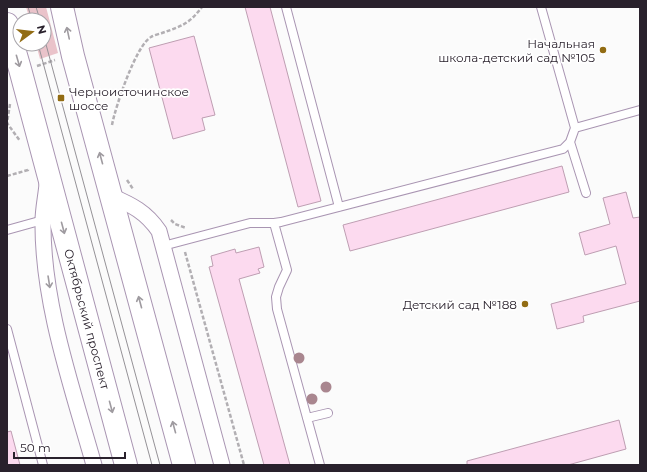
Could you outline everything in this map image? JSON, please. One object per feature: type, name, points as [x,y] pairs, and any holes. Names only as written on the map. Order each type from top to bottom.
[{"type":"main road","points":[[62,7],[72,56],[184,465]]},
{"type":"main road","name":"Октябрьский проспект","points":[[7,24],[20,69],[38,172],[126,465]]},
{"type":"street","name":"Октябрьский проспект","points":[[38,172],[46,265],[56,326],[94,465]]},
{"type":"street","points":[[111,196],[129,204],[146,215],[158,232],[222,465]]},
{"type":"lane","points":[[286,7],[339,207]]},
{"type":"lane","points":[[163,246],[250,223],[274,223],[562,149],[570,142],[575,128],[541,7]]},
{"type":"lane","points":[[575,128],[640,110]]},
{"type":"lane","points":[[570,142],[586,194]]},
{"type":"lane","points":[[7,230],[43,220]]},
{"type":"lane","points":[[274,223],[287,270],[279,287],[276,303],[320,465]]},
{"type":"lane","points":[[7,328],[43,465]]},
{"type":"lane","points":[[307,418],[328,413]]},
{"type":"path","points":[[111,129],[123,88],[142,45],[150,37],[186,24],[194,18],[202,7]]},
{"type":"path","points":[[20,69],[39,66],[72,56]]},
{"type":"path","points":[[7,176],[38,172]]},
{"type":"path","points":[[126,180],[136,191]]},
{"type":"path","points":[[169,219],[175,224],[186,228]]},
{"type":"path","points":[[182,241],[244,465]]},
{"type":"shaded area","points":[[26,7],[46,7],[47,12],[28,12]]},
{"type":"shaded area","points":[[52,30],[58,53],[40,59],[38,52],[52,52]]},
{"type":"building","points":[[245,7],[270,7],[321,201],[298,207]]},
{"type":"building","points":[[194,36],[215,115],[202,118],[205,130],[173,139],[149,48]]},
{"type":"building","points":[[562,166],[569,192],[350,251],[343,225]]},
{"type":"building","points":[[626,192],[633,218],[640,217],[640,301],[583,316],[584,322],[557,329],[551,304],[626,284],[616,246],[585,255],[579,233],[610,224],[603,198]]},
{"type":"building","points":[[259,247],[264,267],[258,269],[260,273],[239,279],[290,465],[264,465],[209,267],[213,266],[211,256],[235,249],[236,253]]},
{"type":"building","points":[[619,420],[626,449],[568,465],[467,465],[467,461]]},
{"type":"building","points":[[11,431],[20,465],[7,465],[7,432]]},
{"type":"tram line","points":[[28,7],[30,12]]},
{"type":"tram line","points":[[36,7],[38,12]]},
{"type":"tram line","points":[[40,52],[152,465]]},
{"type":"tram line","points":[[48,52],[160,465]]},
{"type":"place","name":"Начальная школа-детский сад №105","points":[[603,50]]},
{"type":"place","name":"Черноисточинское шоссе","points":[[61,98]]},
{"type":"place","name":"Детский сад №188","points":[[525,304]]}]
